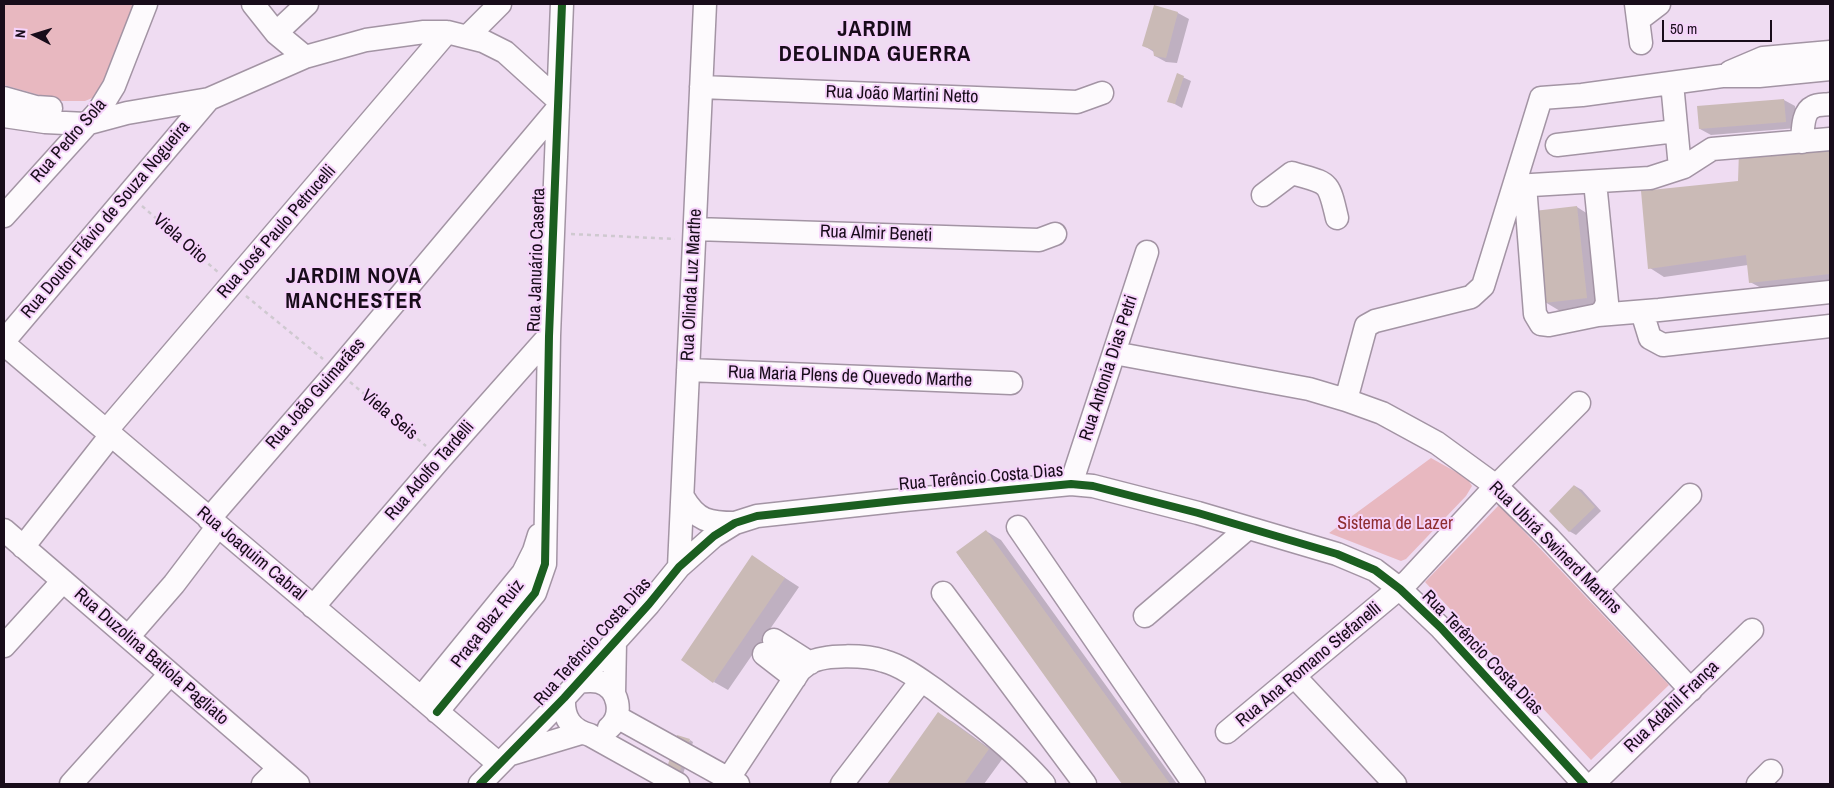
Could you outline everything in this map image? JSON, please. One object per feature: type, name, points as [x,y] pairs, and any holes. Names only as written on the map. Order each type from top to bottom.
[{"type":"street","name":"Rua Pedro Sola","points":[[4,216],[92,118],[114,86],[146,4]]},
{"type":"street","points":[[254,4],[276,33],[305,57]]},
{"type":"street","points":[[276,33],[307,4]]},
{"type":"street","name":"Rua José Paulo Petrucelli","points":[[23,547],[108,433],[232,284],[458,34],[500,4]]},
{"type":"street","name":"Rua Januário Caserta","points":[[545,517],[549,336],[562,4]]},
{"type":"street","name":"Rua Olinda Luz Marthe","points":[[680,567],[705,4]]},
{"type":"street","points":[[1641,43],[1637,12],[1659,4]]},
{"type":"street","points":[[4,116],[45,122],[92,118],[209,99],[305,57],[366,40],[424,32],[458,34],[483,41],[505,52],[558,104]]},
{"type":"street","points":[[1722,76],[1763,58],[1830,52]]},
{"type":"street","points":[[1346,400],[1366,326],[1375,320],[1470,297],[1483,286],[1520,185],[1541,98],[1722,76],[1759,76],[1830,69]]},
{"type":"street","points":[[1672,83],[1680,168]]},
{"type":"street","name":"Rua João Martini Netto","points":[[701,87],[1077,102],[1102,93]]},
{"type":"street","points":[[4,98],[36,107],[92,118]]},
{"type":"street","name":"Rua Doutor Flávio de Souza Nogueira","points":[[4,343],[209,99]]},
{"type":"street","name":"Rua João Guimarães","points":[[128,637],[174,584],[214,522],[558,104]]},
{"type":"street","points":[[1802,142],[1804,124],[1808,112],[1814,106],[1830,104]]},
{"type":"street","points":[[1558,145],[1676,131]]},
{"type":"street","points":[[1520,185],[1650,178],[1680,168],[1712,149],[1830,139]]},
{"type":"street","points":[[1263,195],[1292,173],[1316,180],[1328,187],[1337,218]]},
{"type":"street","points":[[1595,182],[1607,302],[1604,310],[1598,315]]},
{"type":"street","points":[[1520,185],[1535,314],[1541,324],[1549,325],[1598,315],[1830,292]]},
{"type":"street","name":"Rua Almir Beneti","points":[[695,234],[1039,240],[1055,234]]},
{"type":"street","name":"Rua Antonia Dias Petri","points":[[1071,484],[1147,252]]},
{"type":"street","points":[[1642,312],[1650,338],[1663,345],[1830,326]]},
{"type":"street","name":"Rua Adolfo Tardelli","points":[[313,607],[549,336]]},
{"type":"street","name":"Rua Joaquim Cabral","points":[[4,343],[429,705],[504,759]]},
{"type":"street","name":"Rua Ubirá Swinerd Martins","points":[[1114,353],[1309,389],[1382,413],[1438,443],[1496,486],[1691,690]]},
{"type":"street","name":"Rua Maria Plens de Quevedo Marthe","points":[[688,370],[1011,383]]},
{"type":"street","name":"Rua Ana Romano Stefanelli","points":[[1227,732],[1400,589],[1496,486],[1578,403]]},
{"type":"street","name":"Rua Terêncio Costa Dias","points":[[480,784],[571,690],[680,567],[714,536],[736,523],[757,516],[1071,484],[1092,486],[1248,528],[1337,554],[1360,562],[1375,570],[1400,589],[1441,628],[1584,784]]},
{"type":"street","points":[[1596,589],[1690,494]]},
{"type":"street","points":[[683,497],[695,514],[704,519],[736,523]]},
{"type":"street","name":"Praça Blaz Ruiz","points":[[429,705],[523,573],[534,551],[545,517]]},
{"type":"street","points":[[1018,527],[1194,784]]},
{"type":"street","points":[[1146,616],[1248,528]]},
{"type":"street","name":"Rua Duzolina Batiola Pagliato","points":[[4,530],[298,784]]},
{"type":"street","points":[[4,646],[62,581]]},
{"type":"street","points":[[943,592],[1085,784]]},
{"type":"street","name":"Rua Adahil França","points":[[1592,784],[1752,630]]},
{"type":"street","points":[[504,759],[586,734],[599,734],[613,725],[617,717],[618,708],[614,694],[615,642]]},
{"type":"street","points":[[769,647],[802,670]]},
{"type":"street","points":[[617,717],[730,782],[802,670],[827,658],[870,657],[899,666],[961,709],[1008,749],[1044,784]]},
{"type":"street","points":[[71,784],[170,674]]},
{"type":"street","points":[[1295,677],[1395,784]]},
{"type":"street","points":[[842,784],[921,681]]},
{"type":"street","points":[[614,694],[607,686],[599,682],[571,690],[564,712],[566,718],[574,728],[678,784]]},
{"type":"street","points":[[1024,764],[1054,742]]},
{"type":"street","points":[[263,784],[279,768]]},
{"type":"path","points":[[553,233],[695,234]]},
{"type":"green space","points":[[4,4],[136,4],[126,37],[97,96],[85,101],[60,101],[4,85]]},
{"type":"green space","name":"Sistema de Lazer","points":[[1431,458],[1467,478],[1472,486],[1466,496],[1406,559],[1401,561],[1329,533]]},
{"type":"green space","points":[[1499,505],[1669,685],[1591,760],[1425,582]]},
{"type":"building","points":[[1154,5],[1178,12],[1166,58],[1154,56],[1153,50],[1142,46]]},
{"type":"building","points":[[1177,73],[1184,76],[1175,104],[1167,102]]},
{"type":"building","points":[[1784,99],[1786,122],[1699,129],[1697,106]]},
{"type":"building","points":[[1830,145],[1830,274],[1749,283],[1746,255],[1648,269],[1641,191],[1738,181],[1739,151]]},
{"type":"building","points":[[1577,206],[1587,298],[1544,303],[1534,211]]},
{"type":"building","points":[[1574,485],[1595,507],[1569,532],[1549,511]]},
{"type":"building","points":[[986,530],[1170,784],[1122,784],[956,552]]},
{"type":"building","points":[[752,555],[785,578],[713,683],[681,660]]},
{"type":"building","points":[[938,712],[989,749],[964,784],[887,784]]},
{"type":"building","points":[[677,735],[690,739],[676,784],[662,784]]},
{"type":"cycle path","points":[[437,712],[535,593],[545,564],[549,336],[562,4]]},
{"type":"cycle path","points":[[480,784],[564,698],[649,604],[679,567],[714,536],[735,523],[757,516],[1071,484],[1093,486],[1198,513],[1337,554],[1375,570],[1400,589],[1441,628],[1584,784]]},
{"type":"district","name":"JARDIM DEOLINDA GUERRA","points":[[875,42]]},
{"type":"district","name":"JARDIM NOVA MANCHESTER","points":[[354,290]]}]
